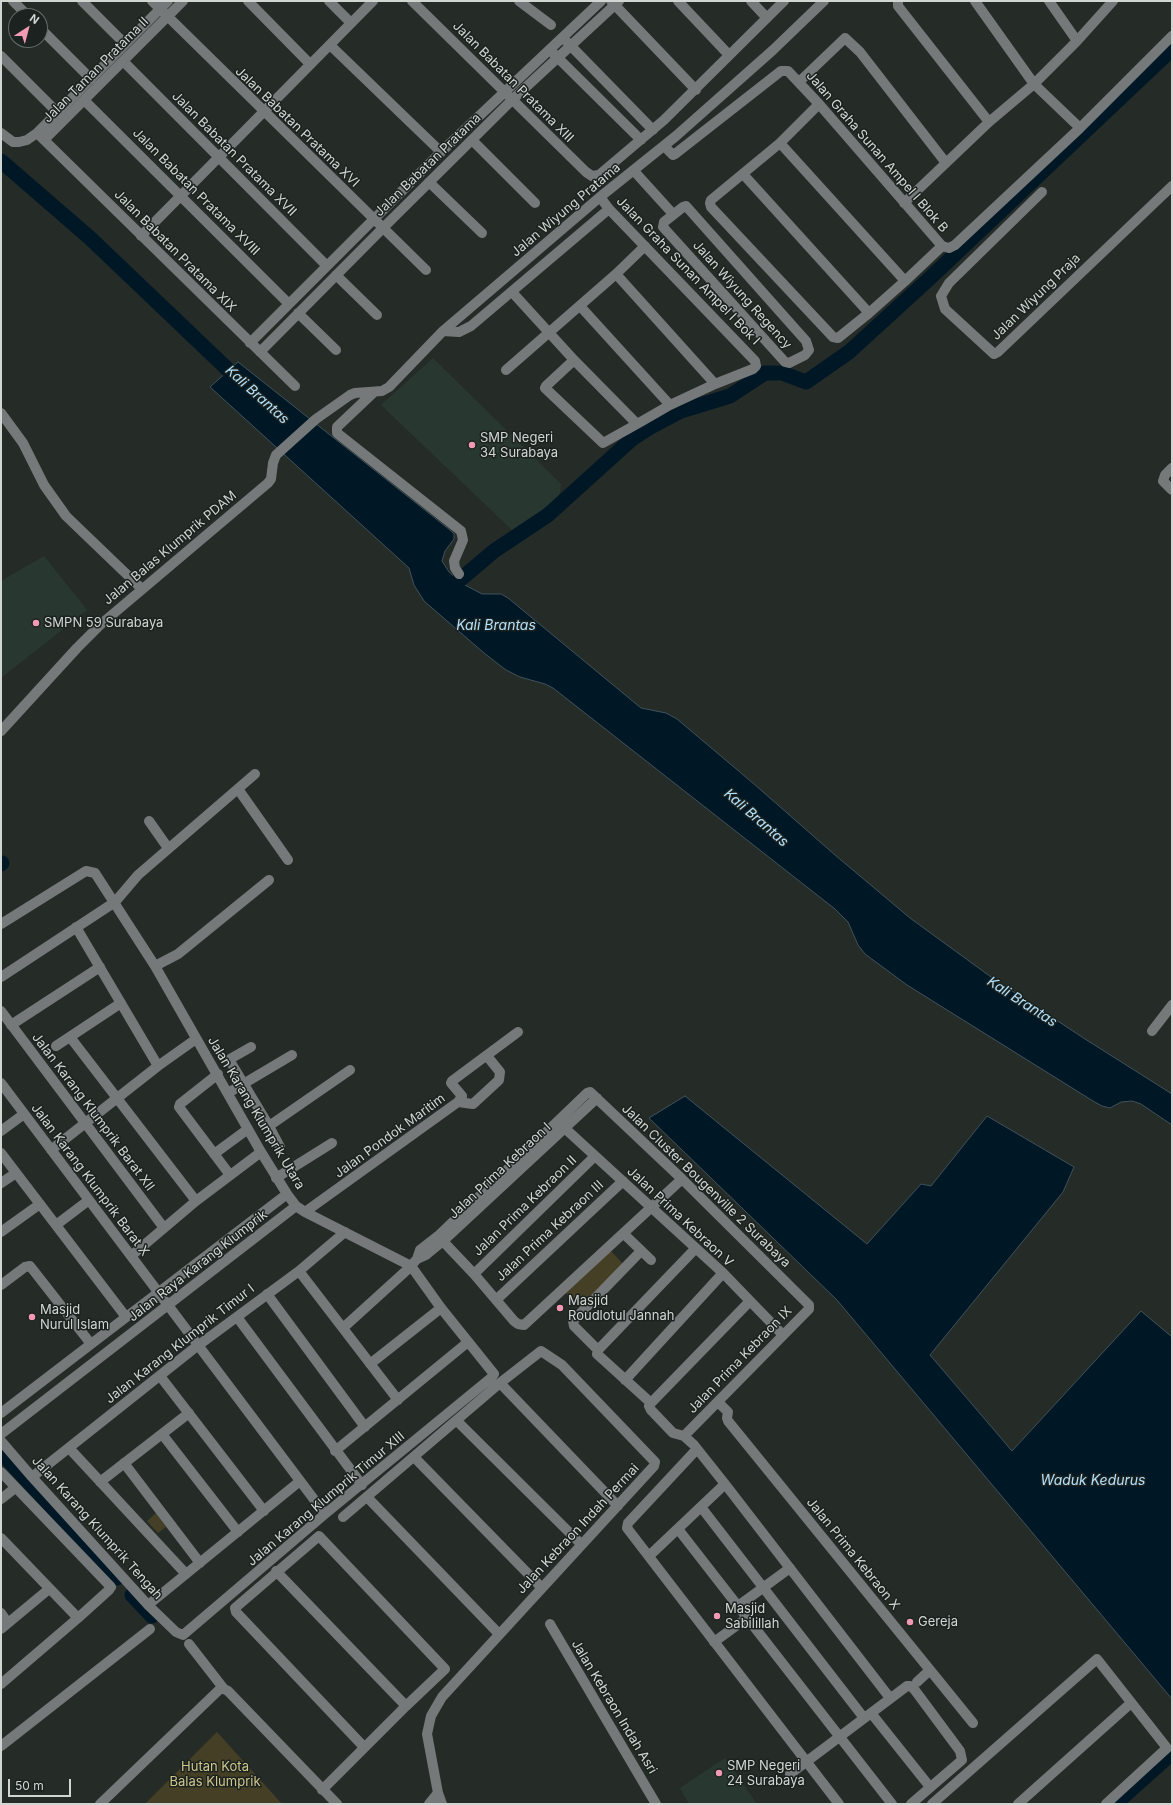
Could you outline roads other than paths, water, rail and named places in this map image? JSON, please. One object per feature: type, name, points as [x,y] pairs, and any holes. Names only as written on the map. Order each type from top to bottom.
[{"type":"street","points":[[82,1],[125,44]]},
{"type":"street","name":"Jalan Babatan Pratama XVI","points":[[152,1],[263,112],[426,270]]},
{"type":"street","name":"Jalan Taman Pratama II","points":[[1,133],[13,142],[41,137],[61,116],[91,79],[168,1]]},
{"type":"street","name":"Jalan Taman Pratama II","points":[[61,116],[84,100],[183,1]]},
{"type":"street","points":[[248,1],[310,64]]},
{"type":"street","points":[[330,1],[352,23]]},
{"type":"street","points":[[142,236],[373,1]]},
{"type":"street","name":"Jalan Babatan Pratama XIII","points":[[412,1],[586,172],[592,176],[599,175]]},
{"type":"street","points":[[519,1],[551,25]]},
{"type":"street","name":"Jalan Babatan Pratama","points":[[260,352],[513,100],[601,1]]},
{"type":"street","points":[[678,1],[729,55]]},
{"type":"street","points":[[750,1],[767,18]]},
{"type":"street","name":"Jalan Wiyung Pratama","points":[[599,175],[653,130],[696,90],[784,1]]},
{"type":"street","name":"Jalan Wiyung Pratama","points":[[316,419],[350,395],[382,391],[389,387],[443,331],[600,197],[664,146],[773,50],[824,1]]},
{"type":"street","points":[[898,1],[898,6],[989,122]]},
{"type":"street","points":[[976,1],[1034,84],[1080,128],[1172,36]]},
{"type":"street","points":[[1049,1],[1076,41]]},
{"type":"street","points":[[904,203],[989,122],[1034,84],[1113,1]]},
{"type":"street","points":[[615,2],[696,90]]},
{"type":"street","name":"Jalan Babatan Pratama","points":[[566,42],[615,2]]},
{"type":"street","points":[[48,36],[91,79]]},
{"type":"street","points":[[799,82],[845,38],[860,52],[946,163]]},
{"type":"street","points":[[566,42],[653,130]]},
{"type":"street","points":[[330,45],[441,152]]},
{"type":"street","points":[[554,54],[641,140]]},
{"type":"street","name":"Jalan Babatan Pratama","points":[[250,343],[373,219],[504,91],[554,54]]},
{"type":"street","points":[[1,56],[61,116]]},
{"type":"street","name":"Jalan Babatan Pratama XVII","points":[[123,61],[327,266]]},
{"type":"street","name":"Jalan Graha Sunan Ampel I Blok B","points":[[664,146],[672,155],[675,154],[781,71],[788,71],[820,104],[942,246],[949,248],[955,245],[1080,128]]},
{"type":"street","name":"Jalan Babatan Pratama XVIII","points":[[84,100],[289,304]]},
{"type":"street","points":[[820,104],[780,143],[711,200],[711,207],[833,337],[838,338],[869,313],[942,246]]},
{"type":"street","name":"Jalan Babatan Pratama XIX","points":[[41,137],[294,386]]},
{"type":"street","points":[[472,140],[535,203]]},
{"type":"street","points":[[780,143],[905,281]]},
{"type":"street","points":[[634,171],[673,214]]},
{"type":"street","points":[[743,174],[869,313]]},
{"type":"street","points":[[429,182],[482,233]]},
{"type":"street","name":"Jalan Wiyung Praja","points":[[1042,192],[949,283],[941,296],[946,309],[994,354],[998,352],[1172,186]]},
{"type":"street","name":"Jalan Graha Sunan Ampel I Bok I","points":[[600,197],[609,209],[755,361],[756,366],[754,369],[715,384]]},
{"type":"street","name":"Jalan Wiyung Regency","points":[[683,206],[687,207],[806,341],[809,346],[808,352],[789,363],[783,360],[663,226],[664,222],[673,214],[683,206]]},
{"type":"street","points":[[443,331],[459,332],[471,326],[609,209]]},
{"type":"street","points":[[506,370],[616,274],[645,246]]},
{"type":"street","points":[[574,360],[545,388],[603,443],[670,405],[715,384],[616,274]]},
{"type":"street","points":[[336,275],[377,316]]},
{"type":"street","points":[[512,292],[574,360],[637,424]]},
{"type":"street","points":[[580,306],[670,405]]},
{"type":"street","points":[[298,313],[336,350]]},
{"type":"street","points":[[374,392],[337,427],[337,434],[461,531],[463,540],[454,561],[455,568],[459,574]]},
{"type":"street","points":[[1,413],[23,443],[44,485],[66,516],[142,589]]},
{"type":"street","name":"Jalan Balas Klumprik PDAM","points":[[1,731],[77,648],[142,589],[268,484],[271,479],[273,463],[276,455],[316,419]]},
{"type":"street","points":[[1172,468],[1164,479],[1164,482],[1172,490]]},
{"type":"street","points":[[1,977],[114,902],[129,885],[168,848],[255,774]]},
{"type":"street","points":[[238,789],[288,860]]},
{"type":"street","points":[[149,821],[168,848]]},
{"type":"street","name":"Jalan Karang Klumprik Utara","points":[[1,924],[86,871],[95,873],[158,965],[196,1039],[218,1074],[236,1089],[248,1129],[261,1152],[283,1173],[287,1194],[296,1206],[308,1210],[345,1232],[414,1262],[441,1308],[494,1372],[496,1380]]},
{"type":"street","points":[[158,965],[178,954],[269,880]]},
{"type":"street","points":[[76,927],[158,1066]]},
{"type":"street","points":[[12,1025],[100,967]]},
{"type":"street","points":[[56,1046],[121,1002]]},
{"type":"street","points":[[1152,1031],[1172,1005]]},
{"type":"street","name":"Jalan Karang Klumprik Barat XII","points":[[1,1011],[164,1228]]},
{"type":"street","name":"Jalan Pondok Maritim","points":[[308,1210],[458,1102],[462,1096],[451,1082],[518,1032]]},
{"type":"street","points":[[70,1037],[196,1201]]},
{"type":"street","points":[[51,1150],[86,1124],[116,1098],[196,1039]]},
{"type":"street","points":[[251,1047],[229,1060],[236,1089],[269,1126],[280,1147]]},
{"type":"street","points":[[236,1089],[292,1055]]},
{"type":"street","points":[[458,1102],[473,1104],[499,1080],[500,1072],[487,1056]]},
{"type":"street","points":[[269,1126],[350,1070]]},
{"type":"street","points":[[218,1074],[180,1104],[179,1107],[230,1175]]},
{"type":"street","name":"Jalan Karang Klumprik Barat X","points":[[1,1083],[325,1514]]},
{"type":"street","name":"Jalan Cluster Bougenville 2 Surabaya","points":[[587,1093],[590,1092],[597,1098],[806,1301]]},
{"type":"street","name":"Jalan Prima Kebraon I","points":[[562,1125],[587,1093]]},
{"type":"street","name":"Jalan Prima Kebraon I","points":[[343,1328],[414,1262],[420,1250],[440,1238],[562,1125],[597,1098]]},
{"type":"street","points":[[1,1131],[24,1114]]},
{"type":"street","name":"Jalan Prima Kebraon V","points":[[562,1125],[622,1182],[723,1273],[782,1334]]},
{"type":"street","points":[[214,1154],[248,1129]]},
{"type":"street","points":[[283,1173],[332,1143]]},
{"type":"street","points":[[131,1256],[196,1201],[261,1152]]},
{"type":"street","points":[[1,1153],[126,1317]]},
{"type":"street","name":"Jalan Prima Kebraon II","points":[[474,1274],[595,1156]]},
{"type":"street","points":[[1,1183],[16,1173]]},
{"type":"street","points":[[440,1238],[474,1274],[514,1321],[518,1324],[524,1325],[682,1179]]},
{"type":"street","name":"Jalan Prima Kebraon III","points":[[496,1300],[622,1182]]},
{"type":"street","name":"Jalan Raya Karang Klumprik","points":[[1,1413],[287,1194]]},
{"type":"street","points":[[56,1225],[89,1200]]},
{"type":"street","points":[[1,1232],[40,1204]]},
{"type":"street","name":"Jalan Raya Karang Klumprik","points":[[1,1434],[296,1206]]},
{"type":"street","name":"Jalan Karang Klumprik Timur I","points":[[32,1478],[198,1346],[299,1271],[345,1232]]},
{"type":"street","points":[[624,1234],[651,1260]]},
{"type":"street","points":[[598,1350],[695,1249]]},
{"type":"street","points":[[640,1251],[573,1320],[574,1326],[598,1350],[597,1354],[650,1403],[649,1406],[651,1410],[672,1433],[691,1442],[726,1484],[890,1698]]},
{"type":"street","points":[[1,1285],[25,1267],[30,1266],[91,1344]]},
{"type":"street","points":[[299,1271],[398,1400]]},
{"type":"street","points":[[625,1380],[723,1273]]},
{"type":"street","points":[[267,1294],[365,1427]]},
{"type":"street","points":[[650,1403],[750,1301]]},
{"type":"street","name":"Jalan Prima Kebraon IX","points":[[691,1442],[782,1334],[808,1309],[809,1305],[806,1301]]},
{"type":"street","points":[[370,1364],[441,1308]]},
{"type":"street","points":[[237,1317],[335,1451],[362,1485]]},
{"type":"street","points":[[335,1451],[468,1342]]},
{"type":"street","name":"Jalan Kebraon Indah Permai","points":[[343,1517],[457,1421],[496,1380],[539,1351],[545,1352],[562,1365],[654,1461],[654,1466],[618,1506],[541,1587],[442,1696],[430,1716],[428,1738],[438,1793],[442,1804]]},
{"type":"street","points":[[160,1376],[264,1511]]},
{"type":"street","points":[[496,1380],[618,1506]]},
{"type":"street","name":"Jalan Karang Klumprik Timur XIII","points":[[176,1632],[179,1634],[186,1634],[325,1514],[496,1380]]},
{"type":"street","name":"Jalan Prima Kebraon X","points":[[722,1406],[729,1413],[727,1418],[728,1421],[973,1724]]},
{"type":"street","points":[[100,1482],[189,1413]]},
{"type":"street","points":[[457,1421],[581,1544]]},
{"type":"street","points":[[162,1434],[238,1532]]},
{"type":"street","name":"Jalan Karang Klumprik Tengah","points":[[1,1440],[32,1478],[148,1605],[176,1632]]},
{"type":"street","points":[[691,1442],[628,1523],[627,1528],[839,1804]]},
{"type":"street","points":[[69,1448],[186,1574]]},
{"type":"street","points":[[414,1457],[541,1587]]},
{"type":"street","points":[[124,1463],[200,1563]]},
{"type":"street","points":[[1,1472],[110,1587],[78,1618],[1,1684]]},
{"type":"street","points":[[148,1605],[300,1481]]},
{"type":"street","points":[[649,1556],[726,1484]]},
{"type":"street","points":[[1,1499],[15,1488]]},
{"type":"street","points":[[367,1497],[499,1634]]},
{"type":"street","points":[[701,1507],[764,1588],[868,1715],[930,1787]]},
{"type":"street","points":[[678,1529],[892,1804]]},
{"type":"street","points":[[322,1790],[364,1747],[444,1670],[444,1666],[319,1536],[237,1604],[235,1608],[236,1612],[364,1747]]},
{"type":"street","points":[[1,1538],[78,1618]]},
{"type":"street","points":[[738,1606],[790,1568]]},
{"type":"street","points":[[276,1571],[406,1706]]},
{"type":"street","points":[[1,1613],[5,1626],[49,1589]]},
{"type":"street","points":[[714,1642],[747,1618]]},
{"type":"street","name":"Jalan Kebraon Indah Asri","points":[[550,1624],[656,1804]]},
{"type":"street","points":[[1,1746],[150,1630]]},
{"type":"street","points":[[189,1644],[224,1689],[228,1691],[337,1804]]},
{"type":"street","points":[[932,1804],[1096,1660],[1099,1660],[1167,1748],[1106,1804]]},
{"type":"street","points":[[917,1682],[930,1670]]},
{"type":"street","points":[[790,1774],[907,1686],[914,1689],[960,1751],[962,1760],[911,1804]]},
{"type":"street","points":[[100,1804],[220,1689],[224,1689]]},
{"type":"street","points":[[1018,1804],[1131,1703]]},
{"type":"street","points":[[429,1804],[438,1793]]},
{"type":"water","name":"Kali Brantas","points":[[238,362],[450,530],[454,534],[454,539],[445,551],[442,561],[449,572],[463,584],[482,594],[501,594],[508,598],[641,708],[666,713],[677,719],[910,918],[991,977],[1172,1094],[1172,1125],[1141,1104],[1132,1101],[1121,1102],[1110,1108],[1102,1106],[907,985],[865,954],[858,945],[848,922],[835,909],[553,688],[545,684],[520,677],[506,670],[484,653],[424,601],[414,585],[409,568],[210,387]]},
{"type":"water","name":"Waduk Kedurus","points":[[685,1096],[867,1244],[921,1184],[931,1186],[987,1116],[1074,1167],[1063,1192],[930,1355],[1012,1451],[1141,1311],[1172,1337],[1172,1699],[837,1300],[649,1118]]},
{"type":"waterway","points":[[449,589],[494,551],[548,515],[632,439],[649,428],[681,411],[730,396],[765,373],[782,373],[806,382],[849,352],[930,278],[1172,49]]},
{"type":"waterway","name":"Kali Brantas","points":[[1,161],[90,238],[243,384]]},
{"type":"waterway","points":[[1,1452],[117,1578]]},
{"type":"waterway","points":[[132,1595],[152,1616]]},
{"type":"waterway","points":[[1115,1804],[1172,1753]]},
{"type":"place","name":"SMP Negeri 34 Surabaya","points":[[472,445]]},
{"type":"place","name":"SMPN 59 Surabaya","points":[[36,623]]},
{"type":"place","name":"Masjid Roudlotul Jannah","points":[[560,1308]]},
{"type":"place","name":"Masjid Nurul Islam","points":[[32,1317]]},
{"type":"place","name":"Masjid Sabilillah","points":[[717,1616]]},
{"type":"place","name":"Gereja","points":[[910,1622]]},
{"type":"place","name":"SMP Negeri 24 Surabaya","points":[[719,1773]]},
{"type":"park label","name":"Hutan Kota Balas Klumprik","points":[[215,1774]]}]
